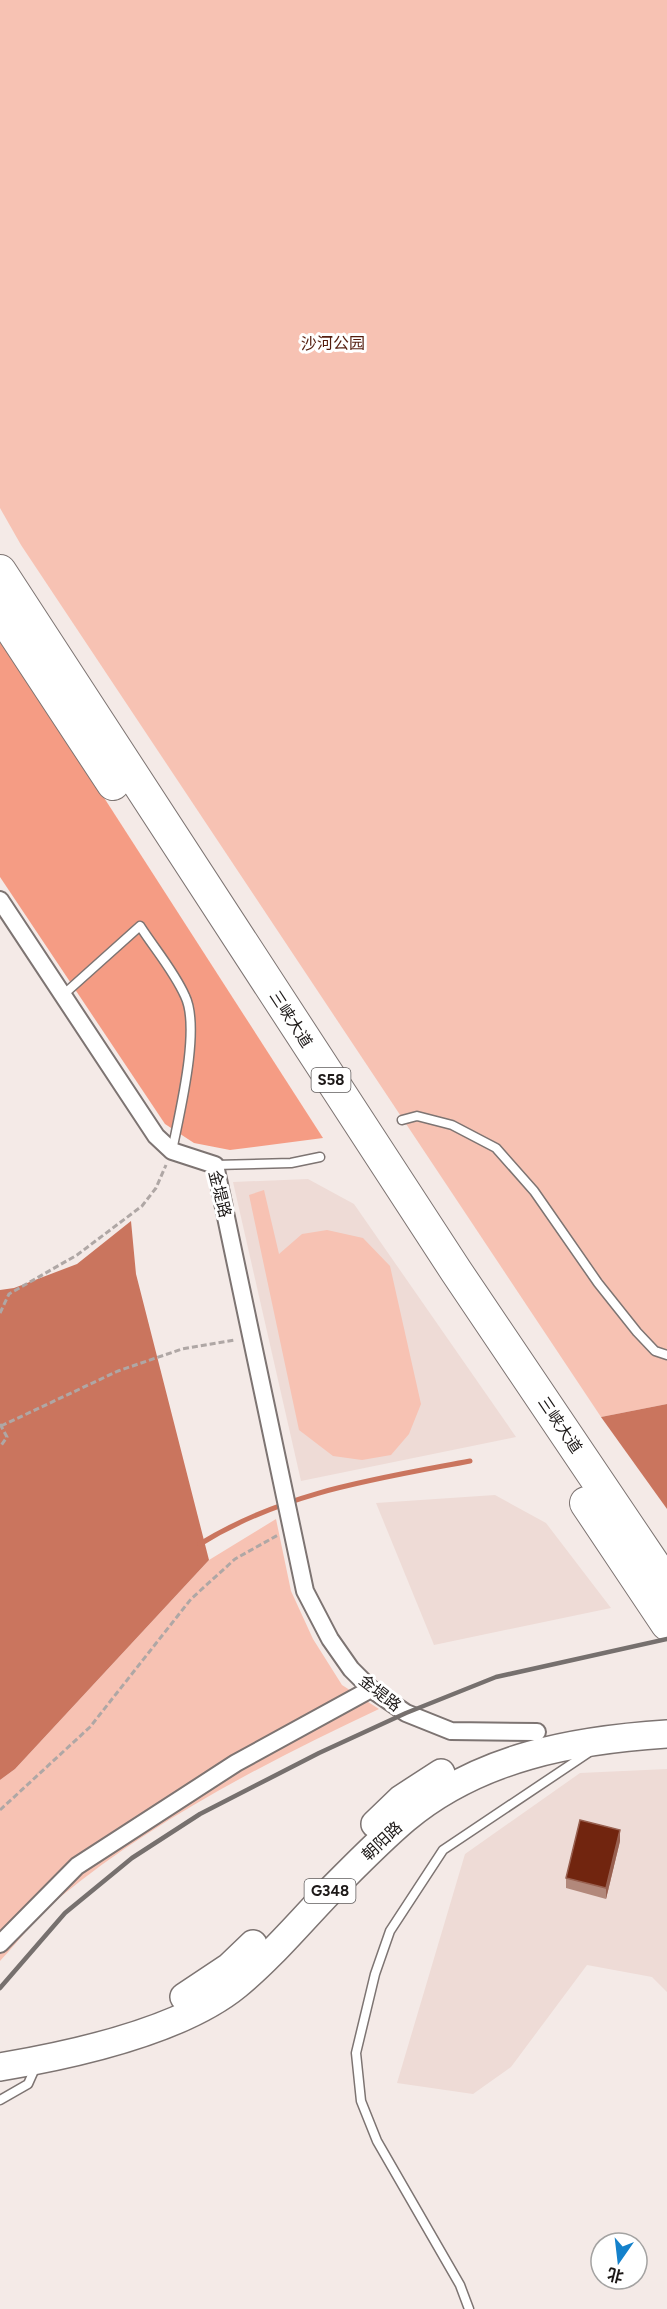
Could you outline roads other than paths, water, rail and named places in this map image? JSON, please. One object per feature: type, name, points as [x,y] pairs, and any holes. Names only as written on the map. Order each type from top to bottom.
[{"type":"highway","name":"三峡大道","points":[[0,571],[456,1271],[667,1584]]},
{"type":"highway","name":"三峡大道","points":[[0,612],[414,1246],[667,1624]]},
{"type":"main road","name":"朝阳路","points":[[0,2048],[33,2043],[131,2017],[181,1998],[229,1967],[401,1798],[459,1762],[537,1732],[611,1722],[667,1720]]},
{"type":"main road","name":"朝阳路","points":[[0,2067],[38,2060],[107,2042],[186,2016],[237,1985],[406,1818],[464,1780],[542,1750],[611,1738],[667,1734]]},
{"type":"street","name":"金堤路","points":[[0,900],[156,1136],[172,1151],[215,1165],[305,1591],[330,1639],[351,1669],[371,1689],[406,1713],[452,1731],[537,1732]]},
{"type":"street","points":[[0,1944],[77,1866],[236,1763],[371,1689]]},
{"type":"lane","points":[[63,995],[140,926],[186,997],[191,1018],[186,1084],[172,1151]]},
{"type":"lane","points":[[402,1120],[417,1116],[452,1125],[496,1148],[534,1191],[598,1283],[637,1332],[656,1351],[667,1355]]},
{"type":"lane","points":[[215,1165],[291,1163],[320,1157]]},
{"type":"lane","points":[[469,2309],[460,2284],[377,2141],[362,2101],[356,2053],[375,1974],[390,1931],[443,1850],[611,1738]]},
{"type":"lane","points":[[0,2100],[28,2084],[38,2060]]},
{"type":"waterway","points":[[200,1544],[232,1526],[297,1500],[365,1481],[470,1461]]},
{"type":"railway","points":[[0,1988],[65,1913],[132,1858],[200,1814],[319,1753],[406,1713],[496,1677],[667,1639]]},
{"type":"park label","name":"沙河公园","points":[[333,343]]}]
